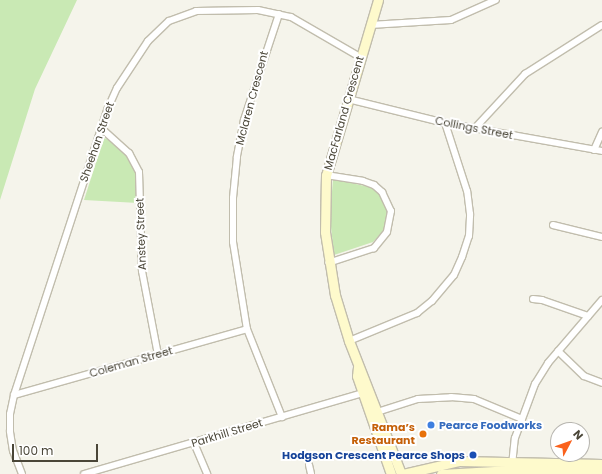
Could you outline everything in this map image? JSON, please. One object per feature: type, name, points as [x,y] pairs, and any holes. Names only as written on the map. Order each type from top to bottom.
[{"type":"street","name":"MacFarland Crescent","points":[[378,0],[360,56],[326,175],[324,232],[328,263],[349,341],[374,413],[392,474]]},
{"type":"street","points":[[370,25],[451,20],[496,0]]},
{"type":"street","name":"Sheehan Street","points":[[22,474],[13,451],[10,431],[10,414],[14,396],[101,128],[117,88],[148,41],[169,21],[196,11],[213,9],[279,14],[303,23],[360,56]]},
{"type":"street","name":"Mclaren Crescent","points":[[279,14],[253,90],[237,157],[233,198],[233,242],[247,329],[282,417]]},
{"type":"street","points":[[475,128],[524,74],[602,26]]},
{"type":"street","name":"Collings Street","points":[[348,99],[445,123],[602,151]]},
{"type":"street","points":[[349,341],[417,314],[432,301],[454,275],[469,236],[470,214],[467,191],[445,123]]},
{"type":"street","name":"Anstey Street","points":[[101,128],[129,153],[139,172],[142,271],[158,355]]},
{"type":"street","points":[[594,150],[602,132]]},
{"type":"street","points":[[326,175],[363,181],[374,185],[382,192],[391,211],[387,232],[374,248],[328,263]]},
{"type":"street","points":[[553,224],[602,237]]},
{"type":"street","points":[[533,299],[542,300],[588,316]]},
{"type":"street","points":[[512,470],[515,438],[535,384],[558,351],[602,300]]},
{"type":"street","name":"Coleman Street","points":[[14,396],[247,329]]},
{"type":"street","points":[[558,351],[584,376],[602,384]]},
{"type":"street","name":"Parkhill Street","points":[[84,474],[367,392]]},
{"type":"street","points":[[374,413],[418,399],[451,397],[474,399],[522,418]]},
{"type":"street","name":"MacFarland Crescent","points":[[374,413],[402,474]]},
{"type":"street","points":[[194,443],[207,474]]},
{"type":"street","points":[[482,460],[483,472]]},
{"type":"street","points":[[402,474],[459,461],[513,460],[602,464]]},
{"type":"street","points":[[309,465],[311,474]]},
{"type":"street","points":[[441,474],[512,470],[602,472]]},
{"type":"green space","points":[[0,0],[77,0],[35,89],[0,200]]},
{"type":"green space","points":[[104,138],[112,141],[134,162],[138,172],[138,203],[84,200]]},
{"type":"green space","points":[[333,179],[374,188],[381,194],[388,211],[386,228],[373,242],[334,255],[330,218]]},
{"type":"place","name":"Pearce Foodworks","points":[[431,425]]},
{"type":"place","name":"Rama’s Restaurant","points":[[423,434]]},
{"type":"place","name":"Hodgson Crescent Pearce Shops","points":[[473,455]]}]
